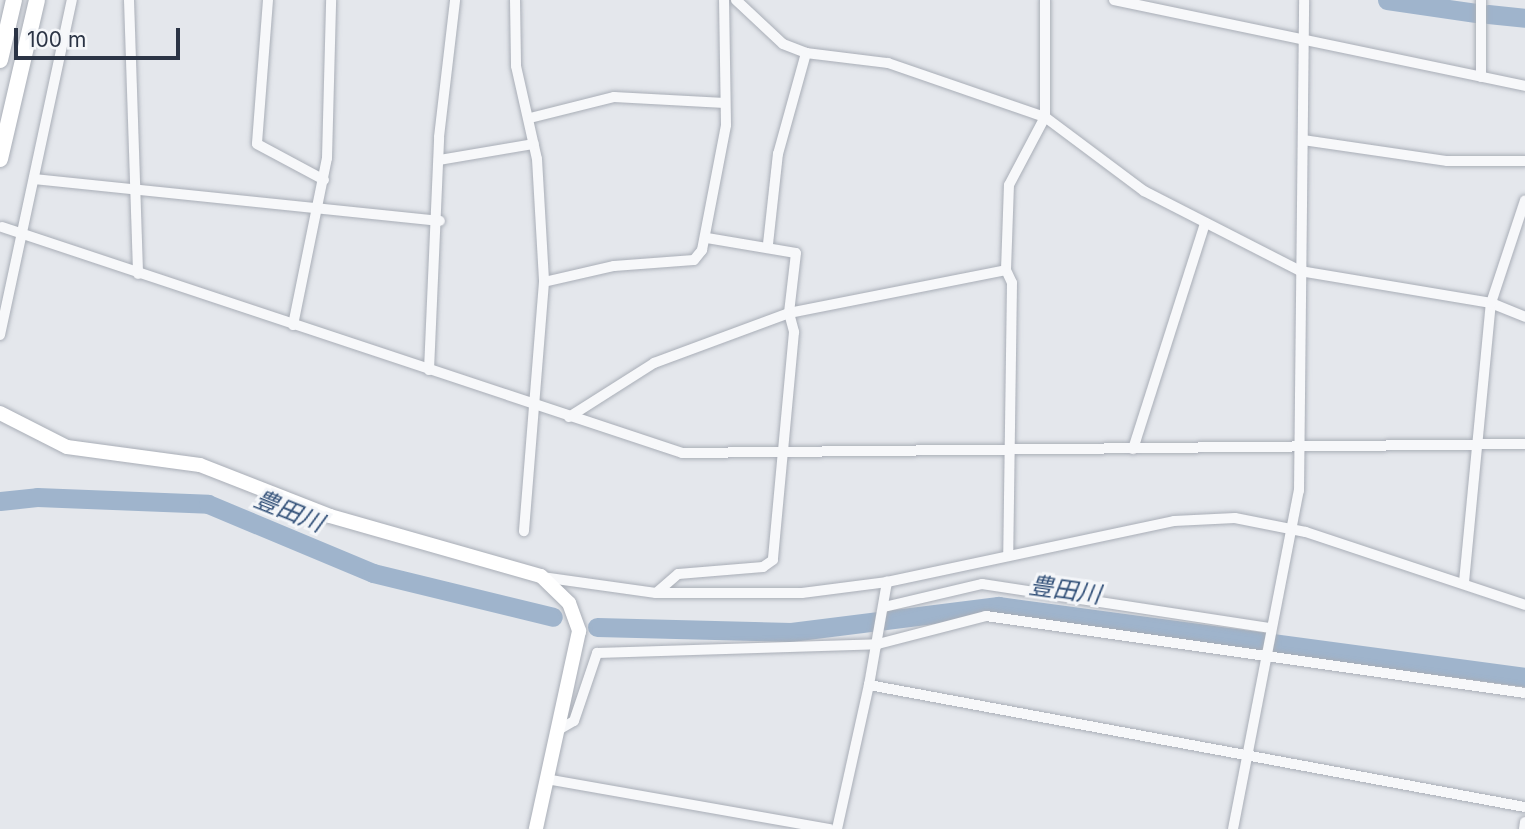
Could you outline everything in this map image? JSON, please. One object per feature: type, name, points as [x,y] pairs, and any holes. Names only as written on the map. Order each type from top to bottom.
[{"type":"highway","points":[[0,60],[14,0]]},
{"type":"highway","points":[[0,159],[37,0]]},
{"type":"main road","points":[[0,413],[67,447],[200,465],[330,516],[541,576],[569,603],[579,631],[560,729],[536,829]]},
{"type":"street","points":[[0,335],[72,0]]},
{"type":"street","points":[[129,0],[138,274]]},
{"type":"street","points":[[268,0],[257,144],[324,180]]},
{"type":"street","points":[[293,325],[324,180],[331,0]]},
{"type":"street","points":[[429,370],[440,221],[439,160],[455,0]]},
{"type":"street","points":[[514,0],[516,66],[534,144],[544,282],[524,531]]},
{"type":"street","points":[[544,282],[614,266],[694,260],[707,238],[724,150],[724,0]]},
{"type":"street","points":[[736,0],[783,44],[806,53],[888,63],[1045,117],[1107,167],[1206,223],[1300,271],[1491,303],[1525,317]]},
{"type":"street","points":[[1008,556],[1006,450],[1012,283],[1006,270],[1009,185],[1045,117],[1045,0]]},
{"type":"street","points":[[1114,0],[1525,86]]},
{"type":"street","points":[[1233,829],[1292,528],[1300,445],[1304,0]]},
{"type":"street","points":[[1481,0],[1481,77]]},
{"type":"street","points":[[768,244],[778,154],[806,53]]},
{"type":"street","points":[[530,118],[614,97],[725,103]]},
{"type":"street","points":[[1303,140],[1447,161],[1525,161]]},
{"type":"street","points":[[439,160],[534,144]]},
{"type":"street","points":[[34,179],[440,221]]},
{"type":"street","points":[[1464,582],[1481,443],[1491,303],[1519,240],[1525,200]]},
{"type":"street","points":[[1133,449],[1206,223]]},
{"type":"street","points":[[2,228],[533,406],[682,453],[1525,444]]},
{"type":"street","points":[[656,593],[678,573],[762,567],[773,560],[785,454],[794,332],[789,313],[796,253],[768,244],[707,238]]},
{"type":"street","points":[[569,417],[665,358],[789,313],[1006,270]]},
{"type":"street","points":[[541,576],[656,593],[802,593],[887,582],[1202,518],[1292,528],[1464,582],[1525,605]]},
{"type":"street","points":[[837,829],[869,685],[887,582]]},
{"type":"street","points":[[883,609],[982,583],[1271,631]]},
{"type":"street","points":[[560,729],[574,721],[597,653],[878,640],[986,616],[1525,693]]},
{"type":"street","points":[[869,685],[1525,807]]},
{"type":"street","points":[[547,779],[830,829]]},
{"type":"street","points":[[1524,829],[1525,822]]},
{"type":"waterway","points":[[1387,0],[1476,13]]},
{"type":"waterway","points":[[1488,14],[1525,18]]},
{"type":"waterway","name":"豊田川","points":[[0,501],[37,497],[208,504],[373,573],[553,617]]},
{"type":"waterway","name":"豊田川","points":[[597,627],[791,632],[998,606],[1525,677]]}]
